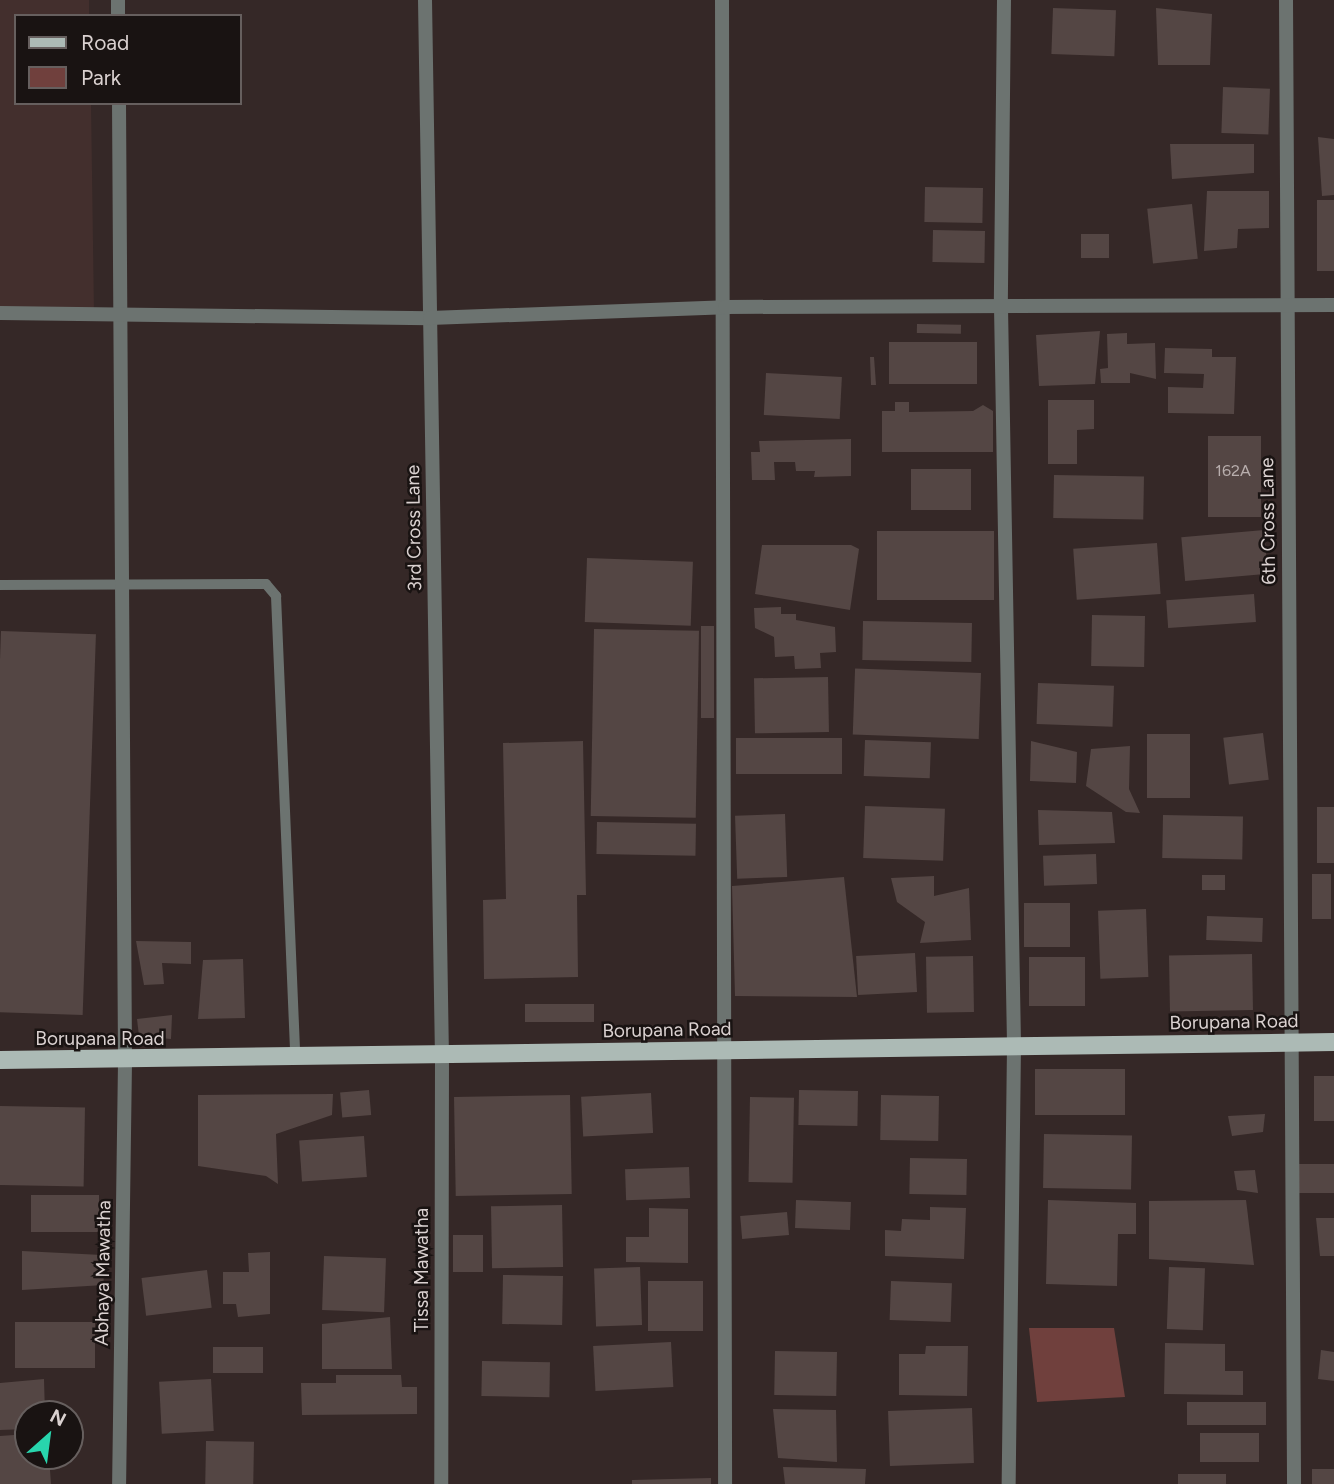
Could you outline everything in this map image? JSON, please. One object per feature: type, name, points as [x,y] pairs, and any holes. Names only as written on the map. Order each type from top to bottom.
[{"type":"main road","name":"Borupana Road","points":[[0,1060],[125,1062],[723,1050],[1334,1042]]},
{"type":"street","name":"3rd Cross Lane","points":[[425,0],[442,1056]]},
{"type":"street","points":[[722,0],[725,307],[725,1484]]},
{"type":"street","points":[[1004,0],[1001,307],[1014,1046],[1009,1484]]},
{"type":"street","name":"6th Cross Lane","points":[[1286,0],[1285,307],[1293,1041],[1294,1484]]},
{"type":"street","name":"Abhaya Mawatha","points":[[118,105],[125,1062],[119,1484]]},
{"type":"street","points":[[0,313],[120,312],[430,318],[725,307],[1334,305]]},
{"type":"street","name":"Tissa Mawatha","points":[[441,1484],[442,1056]]},
{"type":"lane","points":[[0,585],[266,584],[276,596],[295,1058]]},
{"type":"shaded area","points":[[0,0],[89,0],[89,14],[14,14],[14,105],[91,105],[94,312],[0,313]]},
{"type":"green space","points":[[1029,1328],[1114,1328],[1125,1397],[1037,1402]]},
{"type":"building","points":[[1053,8],[1116,10],[1114,56],[1051,54]]},
{"type":"building","points":[[1156,8],[1212,14],[1210,65],[1158,65]]},
{"type":"building","points":[[1223,87],[1270,89],[1268,135],[1221,133]]},
{"type":"building","points":[[1318,137],[1334,139],[1334,195],[1322,196]]},
{"type":"building","points":[[1170,144],[1254,144],[1254,173],[1172,179]]},
{"type":"building","points":[[925,187],[983,188],[982,223],[924,222]]},
{"type":"building","points":[[1207,191],[1269,191],[1269,228],[1238,229],[1237,248],[1204,251]]},
{"type":"building","points":[[1317,200],[1334,200],[1334,271],[1317,271]]},
{"type":"building","points":[[1192,204],[1198,259],[1153,263],[1147,209]]},
{"type":"building","points":[[933,230],[985,231],[984,263],[932,262]]},
{"type":"building","points":[[1081,234],[1109,234],[1109,258],[1081,258]]},
{"type":"building","points":[[917,324],[961,325],[961,334],[917,333]]},
{"type":"building","points":[[1100,331],[1095,384],[1039,386],[1036,335]]},
{"type":"building","points":[[1127,333],[1127,344],[1155,343],[1156,379],[1130,373],[1130,383],[1101,383],[1100,369],[1108,368],[1107,334]]},
{"type":"building","points":[[889,342],[977,342],[977,384],[889,384]]},
{"type":"building","points":[[1165,348],[1212,349],[1212,357],[1236,357],[1234,414],[1168,413],[1168,387],[1203,388],[1204,374],[1164,373]]},
{"type":"building","points":[[870,357],[874,357],[876,385],[871,385]]},
{"type":"building","points":[[766,373],[842,377],[840,419],[764,415]]},
{"type":"building","points":[[1048,400],[1094,400],[1094,429],[1077,430],[1077,464],[1048,464]]},
{"type":"building","points":[[895,402],[909,402],[909,412],[973,411],[983,405],[993,411],[993,452],[882,452],[882,411],[895,411]]},
{"type":"building","points":[[1208,436],[1261,436],[1261,517],[1208,517]]},
{"type":"building","points":[[851,439],[851,476],[814,477],[815,471],[796,471],[795,462],[774,462],[775,480],[752,480],[751,452],[760,452],[759,441]]},
{"type":"building","points":[[911,469],[971,469],[971,510],[911,510]]},
{"type":"building","points":[[1054,475],[1144,477],[1143,520],[1053,518]]},
{"type":"building","points":[[1264,530],[1268,574],[1185,581],[1181,537]]},
{"type":"building","points":[[877,531],[994,531],[994,600],[877,600]]},
{"type":"building","points":[[1157,543],[1161,594],[1077,600],[1073,549]]},
{"type":"building","points":[[762,545],[851,545],[859,549],[850,610],[755,594]]},
{"type":"building","points":[[587,558],[693,562],[691,626],[585,622]]},
{"type":"building","points":[[1254,594],[1256,622],[1168,628],[1166,600]]},
{"type":"building","points":[[781,607],[781,614],[796,614],[796,620],[835,627],[836,652],[820,653],[821,668],[795,669],[794,656],[775,657],[774,637],[755,628],[754,608]]},
{"type":"building","points":[[1092,615],[1145,616],[1144,667],[1091,666]]},
{"type":"building","points":[[863,621],[972,623],[971,662],[862,660]]},
{"type":"building","points":[[701,626],[714,626],[714,718],[701,718]]},
{"type":"building","points":[[594,629],[699,631],[696,818],[591,816]]},
{"type":"building","points":[[1,631],[96,634],[83,1015],[0,1012]]},
{"type":"building","points":[[855,669],[981,673],[979,739],[853,735]]},
{"type":"building","points":[[828,677],[829,732],[755,733],[754,678]]},
{"type":"building","points":[[1038,683],[1114,686],[1113,727],[1037,724]]},
{"type":"building","points":[[1263,733],[1269,780],[1229,785],[1223,738]]},
{"type":"building","points":[[1147,734],[1190,734],[1190,798],[1147,798]]},
{"type":"building","points":[[736,738],[842,738],[842,774],[736,774]]},
{"type":"building","points":[[865,740],[931,742],[930,778],[864,776]]},
{"type":"building","points":[[583,741],[586,895],[577,895],[578,977],[484,979],[483,900],[506,899],[503,743]]},
{"type":"building","points":[[1031,741],[1077,752],[1076,783],[1030,781]]},
{"type":"building","points":[[1130,746],[1129,789],[1140,813],[1126,812],[1086,786],[1091,749]]},
{"type":"building","points":[[865,806],[945,809],[943,861],[863,858]]},
{"type":"building","points":[[1317,807],[1334,807],[1334,863],[1317,863]]},
{"type":"building","points":[[1038,810],[1112,812],[1115,843],[1039,845]]},
{"type":"building","points":[[785,814],[787,877],[737,879],[735,816]]},
{"type":"building","points":[[1163,815],[1243,816],[1242,859],[1162,858]]},
{"type":"building","points":[[597,822],[696,824],[695,856],[596,854]]},
{"type":"building","points":[[1096,854],[1097,884],[1044,886],[1043,856]]},
{"type":"building","points":[[1312,874],[1331,874],[1331,919],[1312,919]]},
{"type":"building","points":[[1202,875],[1225,875],[1225,890],[1202,890]]},
{"type":"building","points":[[934,876],[934,896],[969,888],[971,940],[920,943],[925,922],[897,902],[891,878]]},
{"type":"building","points":[[844,877],[857,997],[735,996],[732,886]]},
{"type":"building","points":[[1024,903],[1070,903],[1070,947],[1024,947]]},
{"type":"building","points":[[1146,909],[1148,977],[1100,979],[1098,911]]},
{"type":"building","points":[[1207,916],[1263,918],[1262,942],[1206,940]]},
{"type":"building","points":[[136,941],[191,942],[191,964],[162,963],[164,984],[144,985]]},
{"type":"building","points":[[915,953],[917,992],[858,995],[856,956]]},
{"type":"building","points":[[1252,954],[1253,1010],[1170,1011],[1169,955]]},
{"type":"building","points":[[973,956],[974,1012],[927,1013],[926,957]]},
{"type":"building","points":[[1029,957],[1085,957],[1085,1006],[1029,1006]]},
{"type":"building","points":[[243,959],[245,1018],[198,1019],[203,960]]},
{"type":"building","points":[[525,1004],[594,1004],[594,1022],[525,1022]]},
{"type":"building","points":[[172,1015],[171,1039],[139,1036],[137,1019]]},
{"type":"building","points":[[1035,1069],[1125,1069],[1125,1115],[1035,1115]]},
{"type":"building","points":[[1314,1076],[1334,1076],[1334,1121],[1314,1121]]},
{"type":"building","points":[[369,1090],[371,1115],[342,1117],[340,1093]]},
{"type":"building","points":[[799,1090],[858,1091],[857,1126],[798,1125]]},
{"type":"building","points":[[651,1093],[653,1133],[583,1137],[581,1097]]},
{"type":"building","points":[[333,1094],[332,1115],[276,1134],[278,1184],[266,1176],[198,1166],[198,1095]]},
{"type":"building","points":[[570,1095],[572,1194],[456,1196],[454,1097]]},
{"type":"building","points":[[881,1095],[939,1096],[938,1141],[880,1140]]},
{"type":"building","points":[[750,1097],[794,1098],[793,1183],[749,1182]]},
{"type":"building","points":[[0,1106],[85,1107],[84,1186],[0,1185]]},
{"type":"building","points":[[1265,1114],[1263,1132],[1232,1136],[1228,1116]]},
{"type":"building","points":[[1044,1134],[1132,1136],[1131,1190],[1043,1188]]},
{"type":"building","points":[[364,1136],[367,1177],[302,1181],[299,1141]]},
{"type":"building","points":[[910,1158],[967,1159],[966,1195],[909,1194]]},
{"type":"building","points":[[1299,1164],[1334,1164],[1334,1193],[1299,1193]]},
{"type":"building","points":[[689,1167],[690,1198],[626,1200],[625,1169]]},
{"type":"building","points":[[1255,1170],[1258,1193],[1237,1190],[1234,1171]]},
{"type":"building","points":[[31,1195],[99,1195],[99,1232],[31,1232]]},
{"type":"building","points":[[796,1200],[851,1202],[850,1230],[795,1228]]},
{"type":"building","points":[[1048,1200],[1136,1203],[1136,1234],[1118,1234],[1117,1286],[1046,1284]]},
{"type":"building","points":[[1246,1200],[1254,1265],[1149,1259],[1149,1201]]},
{"type":"building","points":[[562,1205],[563,1267],[492,1268],[491,1206]]},
{"type":"building","points":[[930,1207],[966,1208],[964,1259],[885,1256],[885,1230],[901,1231],[902,1219],[930,1220]]},
{"type":"building","points":[[649,1208],[688,1209],[688,1263],[626,1262],[626,1237],[649,1237]]},
{"type":"building","points":[[787,1212],[789,1235],[742,1239],[740,1216]]},
{"type":"building","points":[[1316,1218],[1334,1218],[1334,1256],[1320,1256]]},
{"type":"building","points":[[453,1235],[483,1235],[483,1272],[453,1272]]},
{"type":"building","points":[[22,1251],[102,1255],[104,1285],[22,1290]]},
{"type":"building","points":[[270,1252],[270,1314],[238,1317],[236,1304],[223,1304],[223,1272],[249,1272],[248,1253]]},
{"type":"building","points":[[324,1256],[386,1258],[384,1312],[322,1310]]},
{"type":"building","points":[[640,1267],[642,1325],[596,1327],[594,1269]]},
{"type":"building","points":[[1169,1267],[1205,1268],[1203,1330],[1167,1329]]},
{"type":"building","points":[[207,1270],[212,1308],[146,1316],[141,1278]]},
{"type":"building","points":[[503,1275],[563,1276],[562,1325],[502,1324]]},
{"type":"building","points":[[648,1281],[703,1281],[703,1331],[648,1331]]},
{"type":"building","points":[[891,1281],[952,1283],[951,1322],[890,1320]]},
{"type":"building","points":[[390,1317],[392,1369],[322,1369],[322,1324]]},
{"type":"building","points":[[15,1322],[95,1322],[95,1368],[15,1368]]},
{"type":"building","points":[[671,1342],[673,1387],[595,1391],[593,1346]]},
{"type":"building","points":[[1165,1343],[1225,1344],[1225,1371],[1243,1371],[1243,1395],[1164,1394]]},
{"type":"building","points":[[926,1346],[968,1346],[967,1396],[899,1395],[899,1354],[925,1354]]},
{"type":"building","points":[[213,1347],[263,1347],[263,1373],[213,1373]]},
{"type":"building","points":[[1321,1350],[1334,1352],[1334,1381],[1318,1379]]},
{"type":"building","points":[[775,1351],[837,1352],[836,1396],[774,1395]]},
{"type":"building","points":[[482,1361],[550,1362],[549,1397],[481,1396]]},
{"type":"building","points":[[336,1375],[401,1375],[402,1387],[417,1387],[417,1414],[302,1415],[301,1383],[336,1383]]},
{"type":"building","points":[[44,1379],[45,1400],[14,1400],[14,1430],[0,1430],[0,1383]]},
{"type":"building","points":[[211,1379],[214,1431],[162,1434],[159,1382]]},
{"type":"building","points":[[1187,1402],[1266,1402],[1266,1425],[1187,1425]]},
{"type":"building","points":[[972,1408],[974,1463],[890,1466],[888,1411]]},
{"type":"building","points":[[773,1409],[836,1410],[837,1462],[778,1458]]},
{"type":"building","points":[[1200,1433],[1259,1433],[1259,1462],[1200,1462]]},
{"type":"building","points":[[14,1435],[14,1470],[50,1470],[51,1484],[0,1484],[0,1436]]},
{"type":"building","points":[[206,1441],[254,1442],[253,1484],[205,1484]]},
{"type":"building","points":[[783,1467],[866,1469],[865,1484],[785,1484]]},
{"type":"building","points":[[1312,1469],[1334,1469],[1334,1484],[1312,1484]]},
{"type":"building","points":[[1178,1474],[1226,1474],[1226,1484],[1178,1484]]},
{"type":"building","points":[[711,1478],[711,1484],[632,1484],[632,1480]]}]
